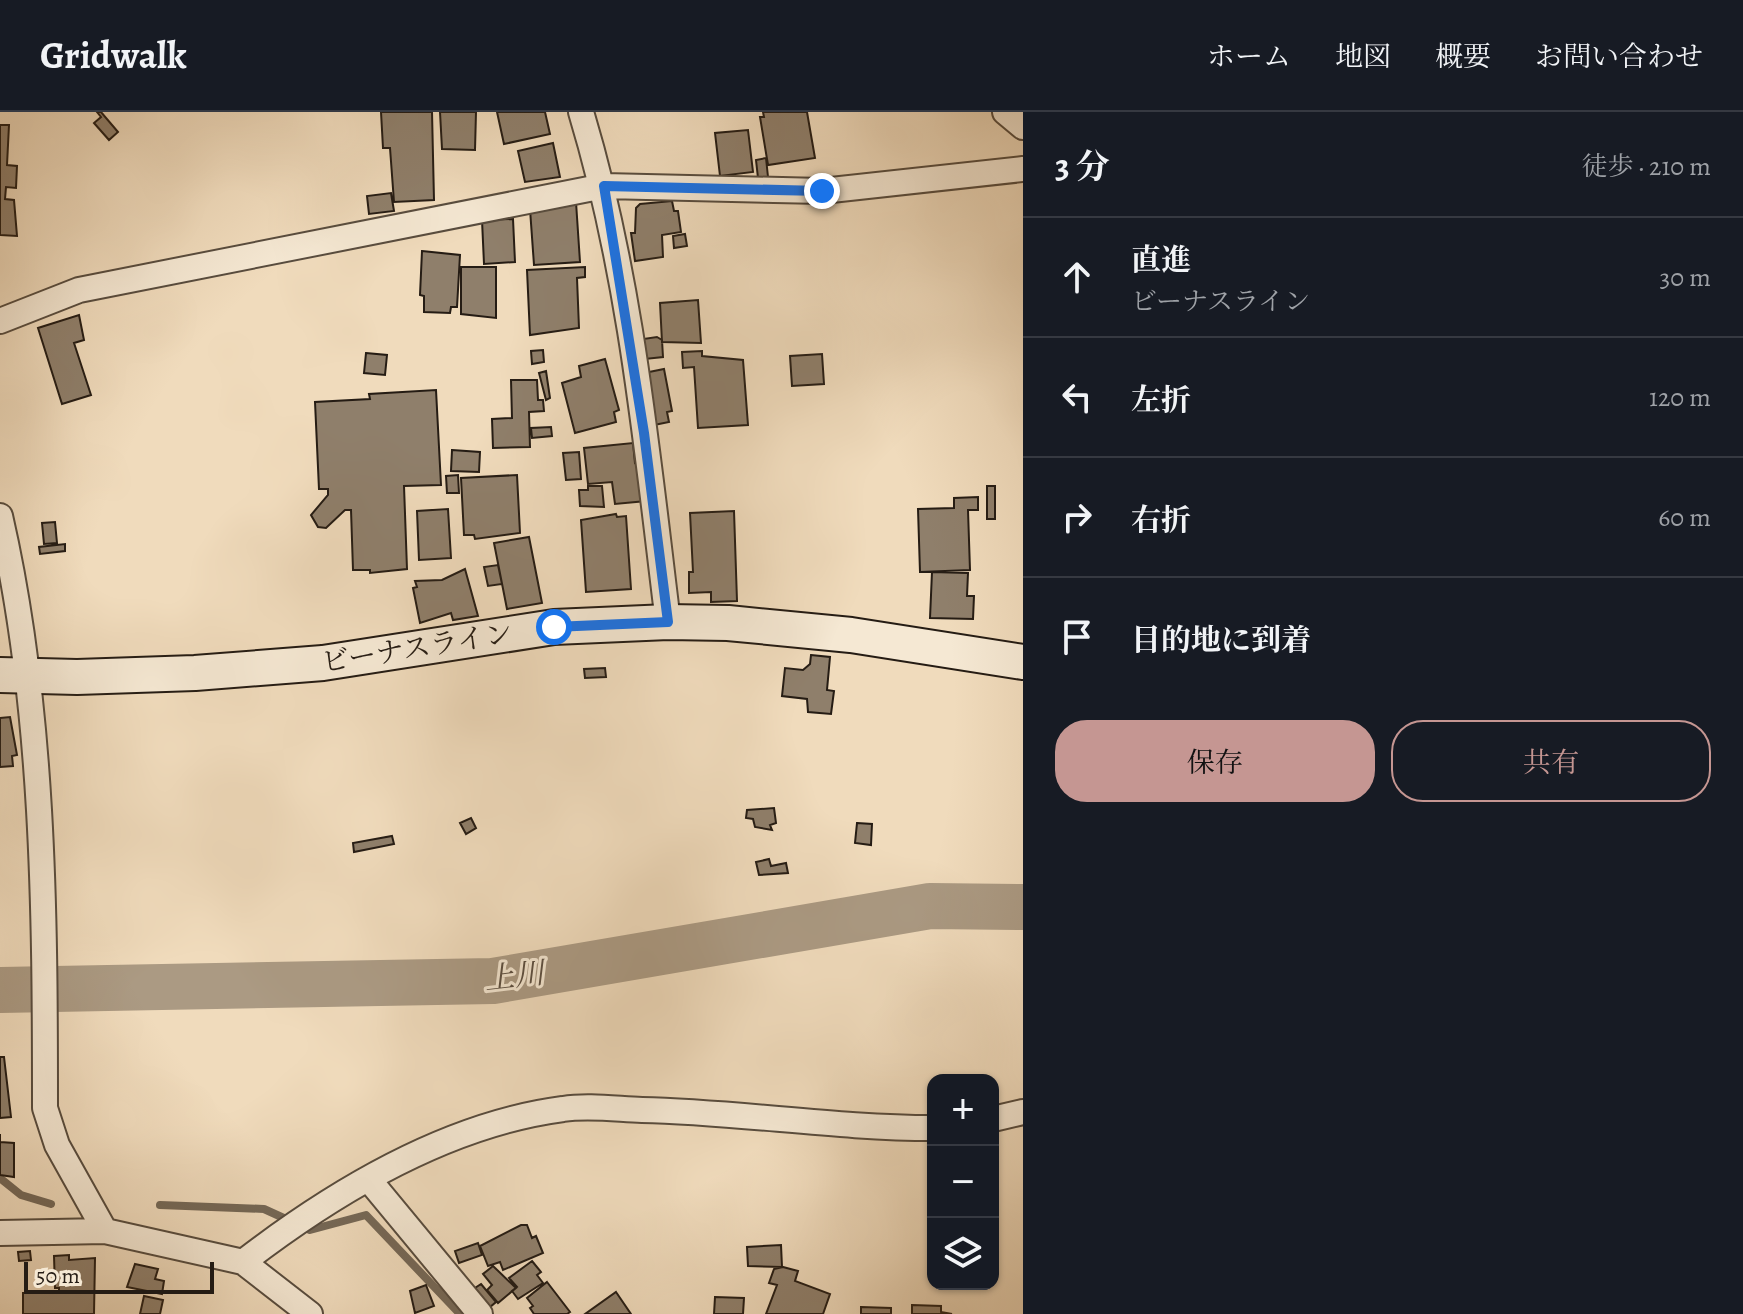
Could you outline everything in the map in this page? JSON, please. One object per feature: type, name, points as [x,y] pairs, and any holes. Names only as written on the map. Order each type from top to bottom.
[{"type":"main road","name":"ビーナスライン","points":[[13,675],[77,677],[195,673],[294,665],[554,627],[668,622],[728,623],[851,635],[1023,662]]},
{"type":"street","points":[[581,112],[604,186],[644,433],[668,622]]},
{"type":"street","points":[[1005,112],[1023,127]]},
{"type":"street","points":[[0,321],[79,290],[604,186],[822,191],[1023,169]]},
{"type":"street","points":[[0,516],[16,587],[13,675],[40,840],[45,1108],[57,1145],[105,1231]]},
{"type":"street","points":[[243,1262],[305,1214],[437,1144],[493,1124],[565,1108],[701,1111],[927,1128]]},
{"type":"street","points":[[999,1118],[1023,1112]]},
{"type":"street","points":[[370,1181],[480,1314]]},
{"type":"street","points":[[0,1233],[105,1231],[243,1262],[310,1314]]},
{"type":"building","points":[[97,112],[101,112],[118,132],[109,140],[94,123],[101,117]]},
{"type":"building","points":[[381,112],[432,112],[434,200],[394,202],[390,148],[383,148]]},
{"type":"building","points":[[440,112],[476,112],[475,150],[442,149]]},
{"type":"building","points":[[497,112],[545,112],[550,134],[504,144]]},
{"type":"building","points":[[763,112],[807,112],[815,158],[768,165],[760,117],[764,117]]},
{"type":"building","points":[[0,125],[9,125],[7,165],[17,166],[16,188],[6,187],[5,199],[14,200],[17,236],[0,235]]},
{"type":"building","points":[[748,130],[753,172],[720,176],[715,133]]},
{"type":"building","points":[[553,143],[560,177],[525,182],[518,151]]},
{"type":"building","points":[[766,158],[768,177],[758,178],[756,160]]},
{"type":"building","points":[[391,193],[394,211],[369,214],[367,196]]},
{"type":"building","points":[[672,201],[674,211],[678,211],[681,232],[662,235],[663,257],[635,261],[631,233],[635,233],[636,208],[640,204]]},
{"type":"building","points":[[576,202],[580,262],[534,265],[530,209]]},
{"type":"building","points":[[513,219],[515,262],[484,264],[482,220]]},
{"type":"building","points":[[685,234],[687,246],[674,248],[673,236]]},
{"type":"building","points":[[422,251],[460,255],[457,307],[451,307],[450,313],[424,312],[424,296],[420,295]]},
{"type":"building","points":[[461,267],[496,267],[496,318],[461,314]]},
{"type":"building","points":[[585,267],[585,277],[577,278],[579,328],[530,335],[527,270]]},
{"type":"building","points":[[698,300],[701,343],[662,342],[660,303]]},
{"type":"building","points":[[79,315],[84,340],[74,343],[91,395],[62,404],[38,328]]},
{"type":"building","points":[[657,337],[662,340],[663,357],[645,359],[643,339]]},
{"type":"building","points":[[543,350],[544,362],[532,364],[531,351]]},
{"type":"building","points":[[702,351],[702,356],[743,360],[748,425],[698,428],[694,367],[683,368],[682,352]]},
{"type":"building","points":[[366,353],[387,355],[385,375],[364,373]]},
{"type":"building","points":[[822,354],[824,384],[792,386],[790,356]]},
{"type":"building","points":[[605,359],[619,410],[614,412],[616,422],[575,433],[562,383],[581,377],[579,366]]},
{"type":"building","points":[[664,369],[672,411],[667,412],[669,422],[649,426],[639,374]]},
{"type":"building","points":[[546,371],[550,398],[546,400],[539,373]]},
{"type":"building","points":[[511,380],[537,380],[538,400],[543,400],[544,411],[529,412],[530,447],[493,448],[492,419],[512,418]]},
{"type":"building","points":[[436,390],[441,485],[404,486],[407,569],[370,573],[370,570],[353,570],[351,510],[345,510],[326,528],[318,527],[311,515],[328,495],[328,489],[319,489],[315,402],[370,399],[369,394]]},
{"type":"building","points":[[551,427],[552,436],[532,438],[531,428]]},
{"type":"building","points":[[633,443],[635,463],[642,462],[646,501],[615,504],[612,482],[588,484],[584,448]]},
{"type":"building","points":[[452,450],[480,452],[479,472],[451,471]]},
{"type":"building","points":[[579,452],[581,479],[566,480],[563,453]]},
{"type":"building","points":[[458,475],[459,493],[447,493],[446,476]]},
{"type":"building","points":[[517,475],[520,533],[475,539],[474,535],[464,535],[461,478]]},
{"type":"building","points":[[588,486],[602,486],[604,507],[580,506],[579,490],[588,490]]},
{"type":"building","points":[[987,486],[995,486],[995,519],[987,519]]},
{"type":"building","points":[[978,497],[978,510],[968,510],[970,570],[920,572],[918,509],[954,508],[954,498]]},
{"type":"building","points":[[448,509],[451,558],[419,560],[417,511]]},
{"type":"building","points":[[734,511],[737,601],[711,602],[711,592],[689,593],[689,572],[693,572],[690,513]]},
{"type":"building","points":[[616,514],[617,517],[626,516],[631,589],[586,592],[581,520]]},
{"type":"building","points":[[55,522],[57,543],[44,544],[42,523]]},
{"type":"building","points":[[529,537],[542,603],[507,609],[494,543]]},
{"type":"building","points":[[65,544],[65,551],[40,554],[39,547]]},
{"type":"building","points":[[498,565],[502,584],[488,586],[484,567]]},
{"type":"building","points":[[465,569],[478,616],[453,620],[451,613],[420,623],[413,588],[417,587],[415,581],[442,580]]},
{"type":"building","points":[[932,572],[968,573],[967,596],[974,596],[973,619],[930,618]]},
{"type":"building","points":[[811,655],[830,657],[827,690],[834,691],[831,714],[808,712],[807,699],[782,696],[785,668],[803,670],[810,664]]},
{"type":"building","points":[[605,668],[606,677],[585,678],[584,669]]},
{"type":"building","points":[[10,717],[17,755],[12,756],[13,766],[0,767],[0,718]]},
{"type":"building","points":[[774,808],[776,823],[770,825],[772,830],[755,827],[753,819],[746,818],[747,810]]},
{"type":"building","points":[[471,818],[476,828],[466,834],[460,823]]},
{"type":"building","points":[[857,823],[872,824],[871,845],[855,843]]},
{"type":"building","points":[[392,836],[394,844],[354,852],[353,843]]},
{"type":"building","points":[[769,859],[771,866],[786,863],[788,873],[759,875],[756,862]]},
{"type":"building","points":[[0,1057],[4,1057],[11,1117],[0,1118]]},
{"type":"building","points":[[0,1142],[14,1143],[14,1177],[0,1175]]},
{"type":"building","points":[[521,1225],[527,1225],[532,1238],[536,1236],[543,1253],[503,1270],[500,1262],[488,1266],[480,1246]]},
{"type":"building","points":[[478,1243],[482,1255],[459,1263],[455,1251]]},
{"type":"building","points":[[781,1245],[782,1267],[748,1266],[747,1247]]},
{"type":"building","points":[[30,1251],[31,1260],[19,1261],[18,1252]]},
{"type":"building","points":[[69,1255],[69,1260],[95,1258],[94,1314],[23,1314],[23,1293],[59,1293],[59,1288],[55,1288],[54,1256]]},
{"type":"building","points":[[532,1261],[541,1272],[537,1275],[543,1283],[518,1299],[512,1291],[517,1287],[509,1278]]},
{"type":"building","points":[[135,1264],[158,1269],[155,1279],[164,1281],[162,1294],[127,1287]]},
{"type":"building","points":[[493,1266],[516,1288],[498,1303],[487,1290],[492,1285],[483,1274]]},
{"type":"building","points":[[783,1267],[798,1271],[795,1281],[830,1294],[823,1314],[766,1314],[777,1285],[769,1283],[774,1269]]},
{"type":"building","points":[[547,1282],[570,1312],[534,1314],[527,1298]]},
{"type":"building","points":[[481,1284],[496,1302],[490,1307],[475,1288]]},
{"type":"building","points":[[426,1285],[434,1306],[415,1313],[410,1291]]},
{"type":"building","points":[[616,1292],[631,1314],[585,1314]]},
{"type":"building","points":[[144,1296],[163,1300],[160,1314],[140,1314]]},
{"type":"building","points":[[715,1297],[744,1298],[743,1314],[714,1314]]},
{"type":"building","points":[[912,1305],[941,1306],[941,1312],[952,1314],[912,1314]]},
{"type":"building","points":[[861,1307],[891,1308],[891,1314],[861,1314]]},
{"type":"waterway","name":"上川","points":[[0,990],[493,981],[930,906],[1023,907]]},
{"type":"waterway","points":[[0,1178],[21,1195],[51,1204]]},
{"type":"waterway","points":[[160,1205],[264,1209],[310,1230],[366,1215],[460,1314]]},
{"type":"route","points":[[554,627],[668,622],[644,433],[604,186],[822,191]]}]
